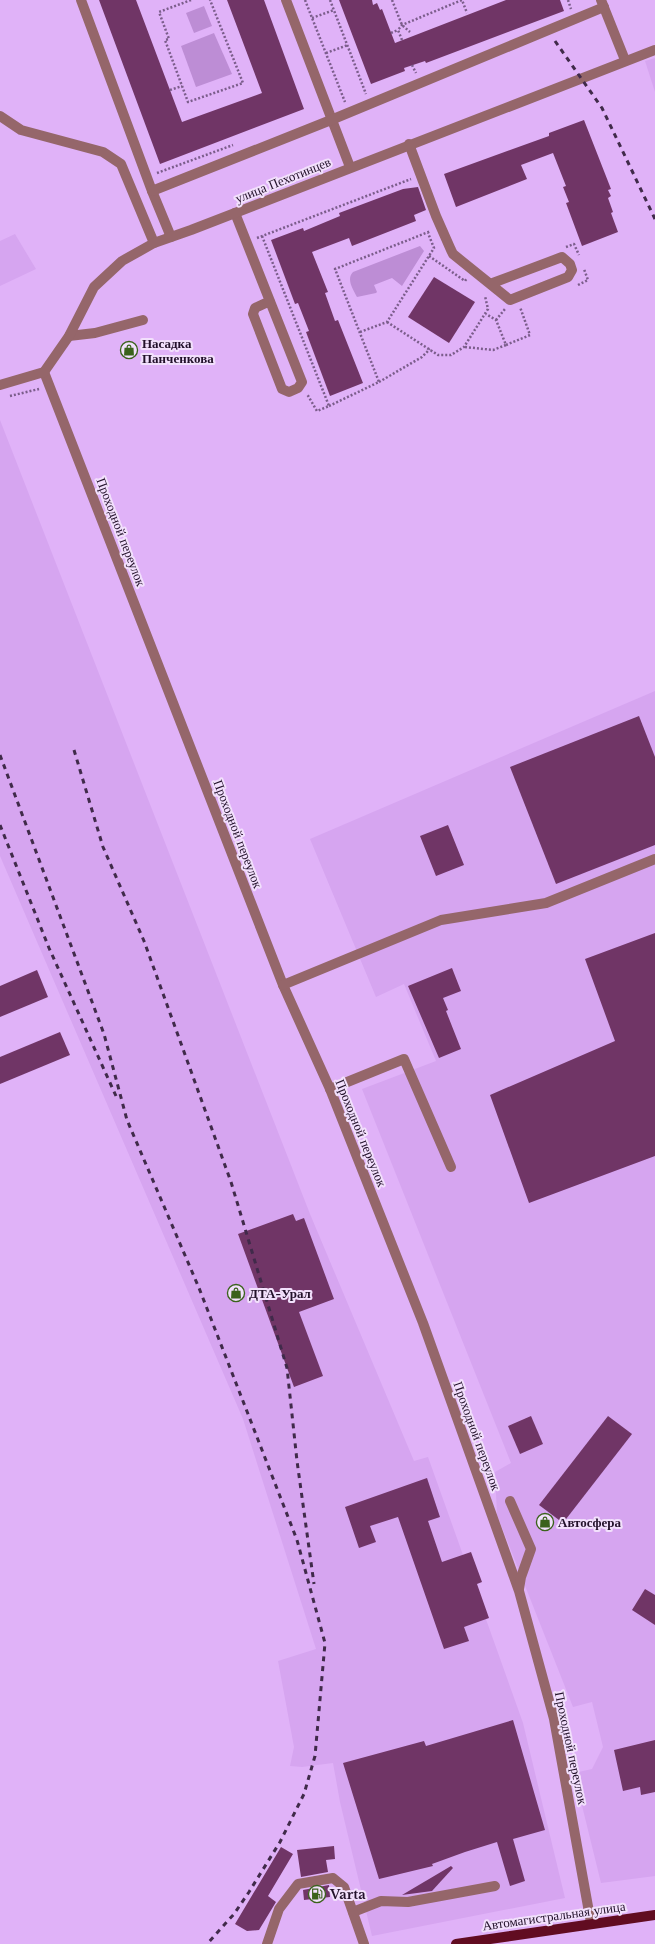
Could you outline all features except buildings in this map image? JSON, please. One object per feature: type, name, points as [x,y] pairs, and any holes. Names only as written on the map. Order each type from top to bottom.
[{"type":"main road","name":"Автомагистральная улица","points":[[456,1944],[591,1923],[655,1915]]},
{"type":"street","points":[[81,0],[152,191],[171,237]]},
{"type":"street","points":[[286,0],[350,167]]},
{"type":"street","points":[[152,191],[331,120],[603,4],[625,60]]},
{"type":"street","name":"улица Пехотинцев","points":[[44,372],[69,336],[94,287],[122,261],[154,243],[235,213],[625,60],[655,50]]},
{"type":"street","points":[[0,116],[20,130],[103,152],[121,164],[154,243]]},
{"type":"street","points":[[409,144],[453,254],[480,276],[490,284],[510,300],[568,277],[572,270],[570,264],[562,257],[490,284]]},
{"type":"street","points":[[235,213],[247,242],[302,382],[298,388],[289,392],[282,389],[253,314],[255,308],[270,301]]},
{"type":"street","points":[[69,336],[95,333],[143,320]]},
{"type":"street","points":[[0,386],[44,372]]},
{"type":"street","name":"Проходной переулок","points":[[44,372],[283,985],[330,1089],[423,1323],[519,1591],[554,1720],[591,1923]]},
{"type":"street","points":[[283,985],[441,920],[546,903],[655,859]]},
{"type":"street","points":[[330,1089],[404,1059],[451,1167]]},
{"type":"street","points":[[510,1501],[531,1549],[521,1577],[519,1591]]},
{"type":"street","points":[[267,1944],[279,1909],[298,1884],[333,1878],[344,1887],[364,1944]]},
{"type":"street","points":[[353,1912],[381,1901],[408,1902],[495,1886]]},
{"type":"path","points":[[191,0],[159,12],[169,39],[165,40],[188,102],[243,83],[210,0]]},
{"type":"path","points":[[305,0],[345,102]]},
{"type":"path","points":[[330,0],[366,94]]},
{"type":"path","points":[[392,0],[402,25],[410,32]]},
{"type":"path","points":[[391,33],[398,30],[402,25],[462,0],[468,13]]},
{"type":"path","points":[[312,18],[334,10]]},
{"type":"path","points":[[398,30],[402,40]]},
{"type":"path","points":[[326,53],[348,45]]},
{"type":"path","points":[[412,65],[417,75]]},
{"type":"path","points":[[170,90],[182,86]]},
{"type":"path","points":[[247,242],[421,176]]},
{"type":"path","points":[[380,382],[335,269],[442,227]]},
{"type":"path","points":[[360,332],[387,322],[434,248],[428,232]]},
{"type":"path","points":[[262,236],[329,406]]},
{"type":"path","points":[[387,322],[438,355],[451,355],[464,347],[488,309],[480,276]]},
{"type":"path","points":[[464,347],[493,350],[530,335],[516,297]]},
{"type":"path","points":[[486,314],[496,320],[506,344]]},
{"type":"path","points":[[302,382],[309,401],[317,411],[380,382],[422,357],[430,349]]},
{"type":"path","points":[[7,396],[50,387]]},
{"type":"shaded area","points":[[204,6],[212,26],[194,33],[186,13]]},
{"type":"shaded area","points":[[214,33],[232,74],[196,87],[181,46]]},
{"type":"shaded area","points":[[655,58],[655,92],[645,61]]},
{"type":"shaded area","points":[[15,234],[36,269],[0,286],[0,241]]},
{"type":"shaded area","points":[[420,246],[424,251],[402,286],[392,278],[374,285],[377,292],[376,293],[357,297],[350,281],[353,272]]},
{"type":"shaded area","points":[[0,420],[310,1214],[414,1461],[428,1457],[523,1723],[565,1898],[372,1936],[340,1802],[333,1763],[302,1767],[290,1766],[294,1747],[278,1661],[316,1649],[243,1419],[0,856]]},
{"type":"shaded area","points":[[655,691],[655,1876],[601,1883],[574,1773],[592,1769],[603,1747],[592,1702],[573,1707],[497,1515],[495,1472],[511,1463],[362,1089],[436,1061],[404,984],[376,997],[310,839]]},
{"type":"railway","points":[[555,41],[602,108],[655,219]]},
{"type":"railway","points":[[74,750],[103,847],[144,941],[231,1182],[287,1368],[297,1461],[314,1584]]},
{"type":"railway","points":[[0,755],[104,1034],[127,1120],[199,1288],[297,1540],[325,1643],[315,1756],[304,1794],[280,1842],[249,1892],[234,1914],[207,1944]]},
{"type":"railway","points":[[0,825],[49,948],[116,1096]]},
{"type":"place","name":"Насадка Панченкова","points":[[129,350]]},
{"type":"place","name":"ДТА-Урал","points":[[236,1293]]},
{"type":"place","name":"Автосфера","points":[[545,1522]]},
{"type":"place","name":"Varta","points":[[317,1894]]}]
